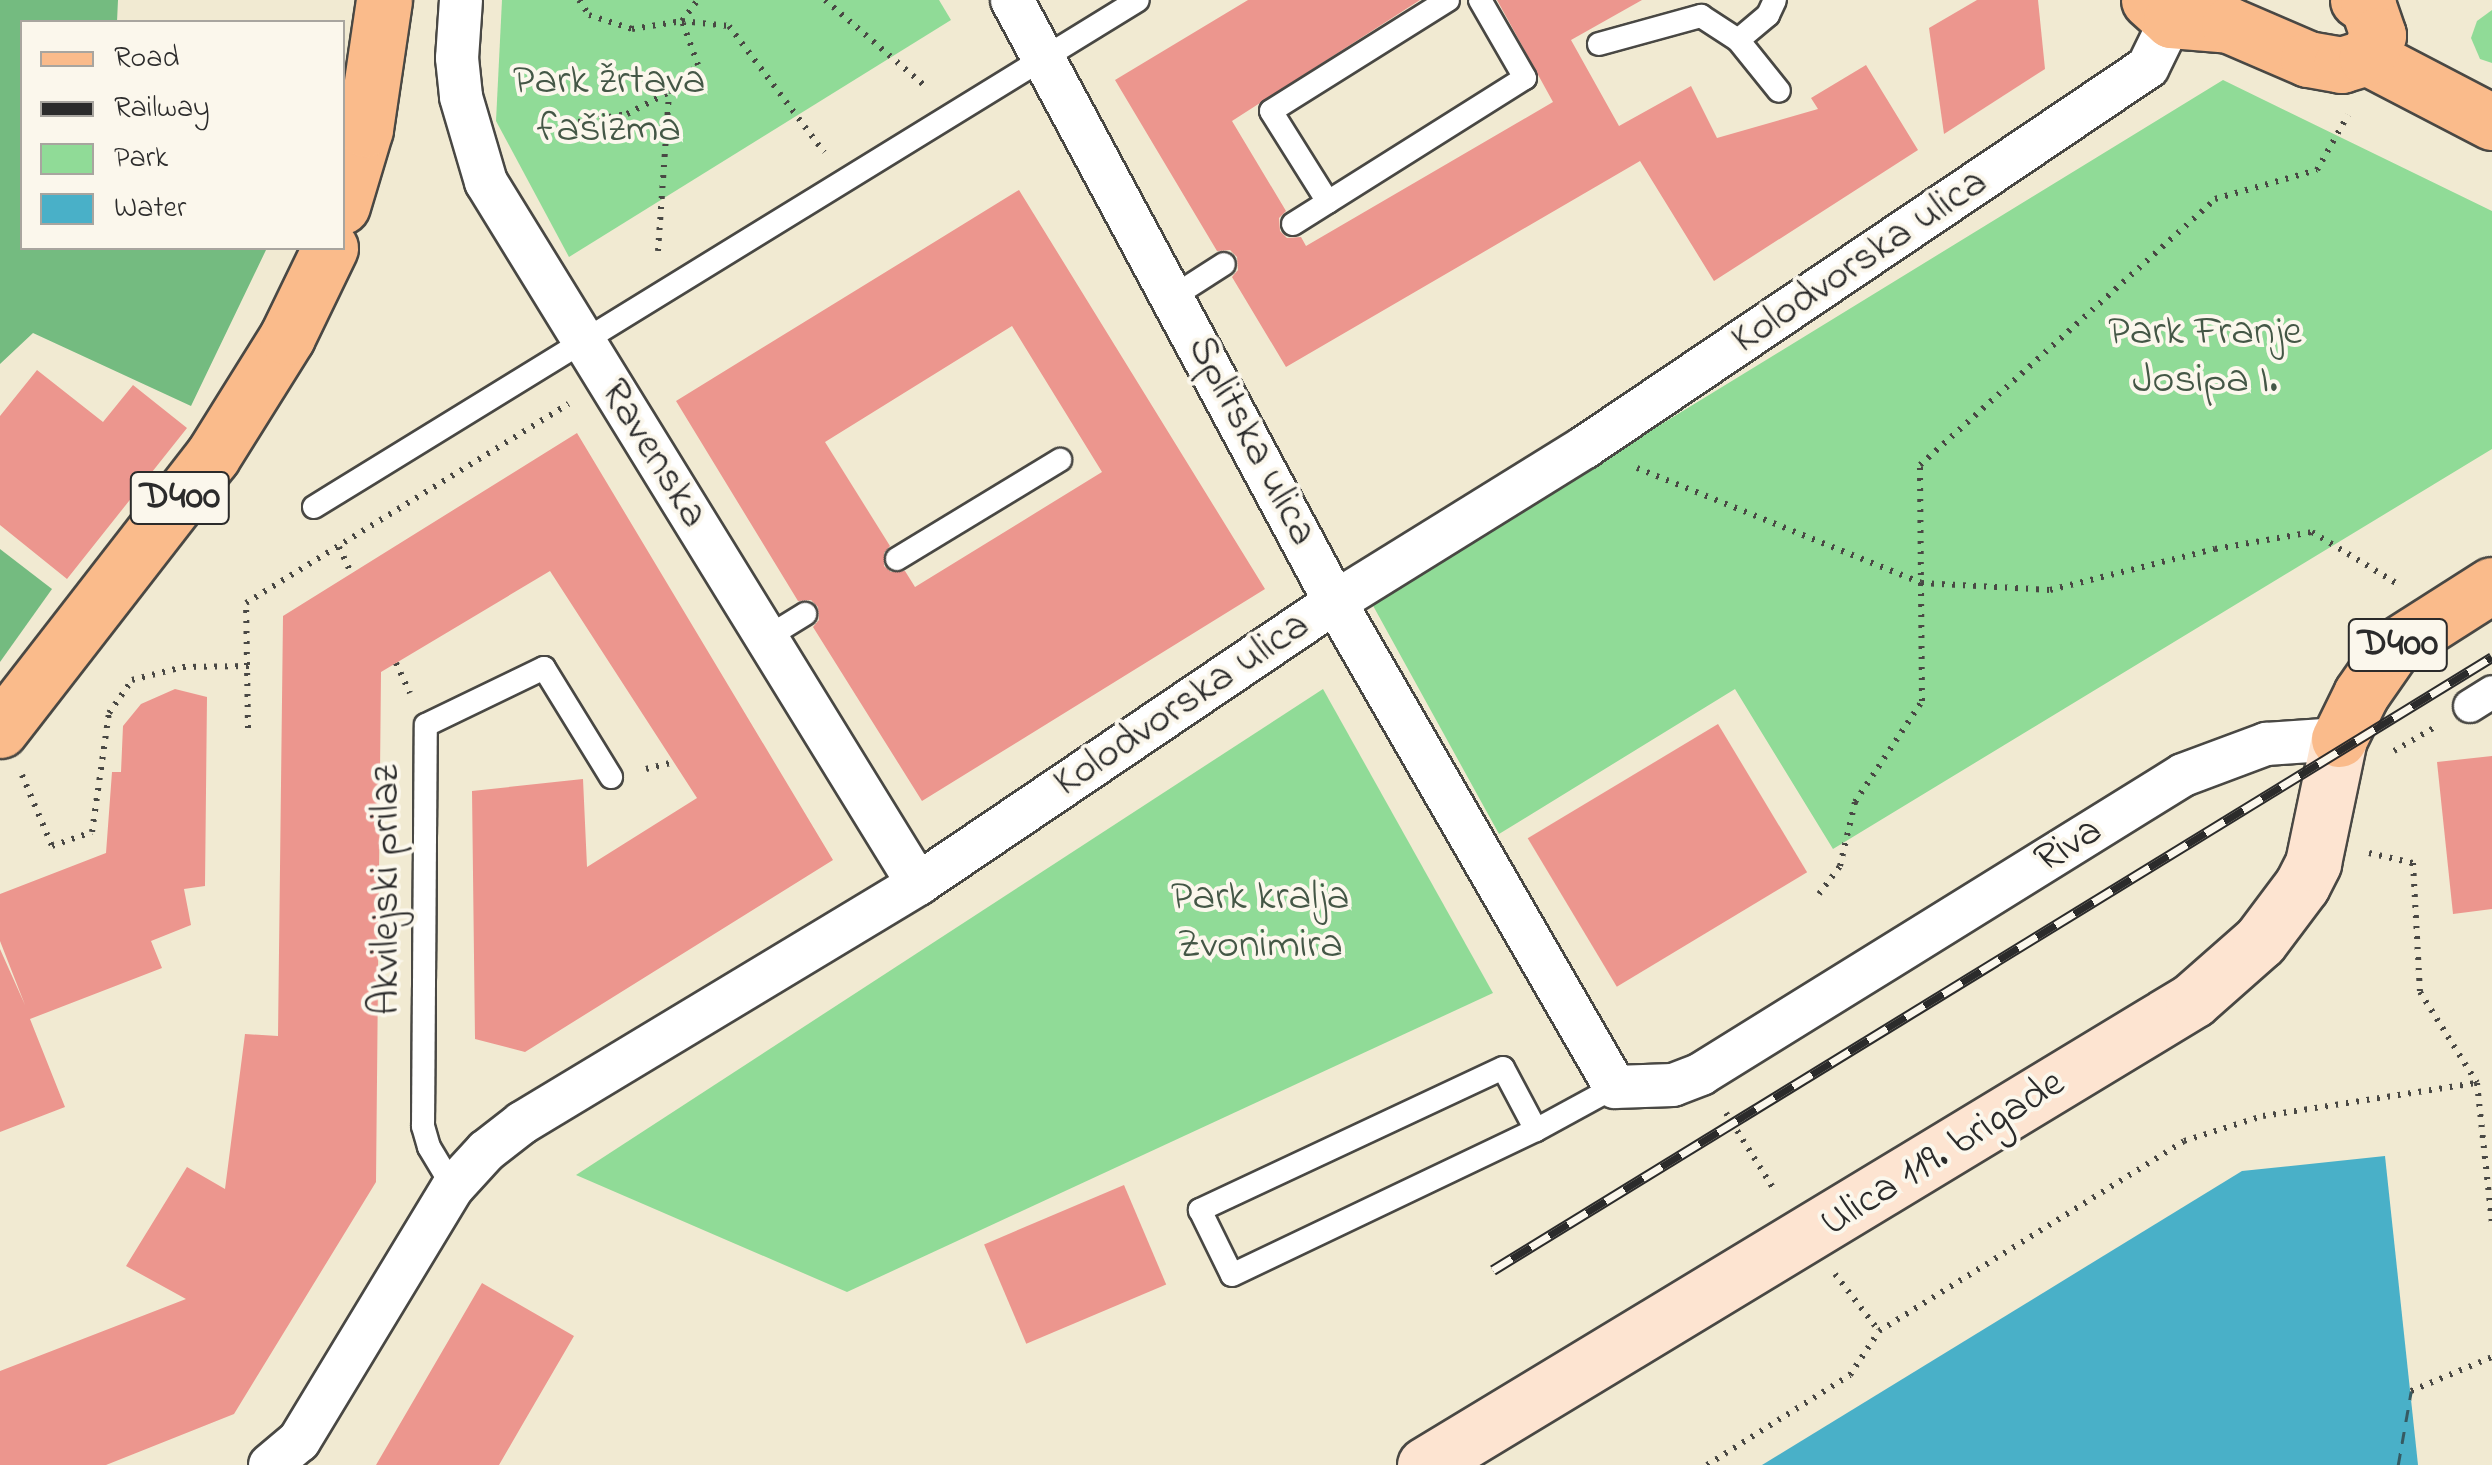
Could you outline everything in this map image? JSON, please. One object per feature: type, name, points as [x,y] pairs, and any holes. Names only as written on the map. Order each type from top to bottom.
[{"type":"main road","points":[[345,196],[364,129],[384,0]]},
{"type":"main road","points":[[2160,10],[2228,25],[2308,59],[2341,65],[2367,16],[2492,122]]},
{"type":"main road","name":"D400","points":[[1,728],[212,456],[287,337],[329,250]]},
{"type":"main road","name":"D400","points":[[2339,739],[2360,694],[2393,648],[2492,585]]},
{"type":"main road","name":"Ulica 119. brigade","points":[[1426,1465],[1812,1235],[2193,1000],[2283,916],[2312,864],[2339,739]]},
{"type":"street","name":"Ravenska","points":[[461,0],[458,58],[471,141],[486,182],[918,884]]},
{"type":"street","name":"Splitska ulica","points":[[1012,0],[1335,602],[1615,1087]]},
{"type":"street","name":"Kolodvorska ulica","points":[[270,1465],[299,1442],[452,1186],[486,1151],[522,1123],[918,884],[1335,602],[1584,447],[2148,68],[2160,10]]},
{"type":"street","name":"Riva","points":[[1615,1087],[1673,1085],[1701,1074],[2183,775],[2266,744],[2339,739]]},
{"type":"lane","points":[[314,507],[583,339],[957,115],[1138,0]]},
{"type":"lane","points":[[1328,202],[1271,111],[1448,0]]},
{"type":"lane","points":[[1293,224],[1524,78],[1480,0]]},
{"type":"lane","points":[[1738,40],[1768,15],[1775,0]]},
{"type":"lane","points":[[1598,44],[1700,16],[1738,40],[1779,91]]},
{"type":"lane","points":[[1174,296],[1224,264]]},
{"type":"lane","points":[[898,559],[1060,460]]},
{"type":"lane","points":[[766,638],[805,614]]},
{"type":"lane","name":"Akvilejski prilaz","points":[[452,1186],[429,1147],[423,1126],[426,726],[544,668],[611,777]]},
{"type":"lane","points":[[1536,1130],[1503,1068],[1200,1210],[1232,1276],[1536,1130],[1615,1087]]},
{"type":"path","points":[[579,0],[589,15],[632,29],[682,21],[729,26],[799,114],[843,183]]},
{"type":"path","points":[[682,21],[698,0]]},
{"type":"path","points":[[825,0],[957,115]]},
{"type":"path","points":[[578,122],[627,114],[668,92],[698,65],[682,21]]},
{"type":"path","points":[[657,295],[668,92]]},
{"type":"path","points":[[1819,894],[1840,866],[1855,802],[1922,701],[1920,465],[2215,199],[2317,170],[2348,114]]},
{"type":"path","points":[[248,728],[246,604],[608,380]]},
{"type":"path","points":[[1584,447],[1921,583],[2050,590],[2216,549],[2312,532],[2403,587]]},
{"type":"path","points":[[339,547],[351,574]]},
{"type":"path","points":[[1,728],[52,846],[92,832],[108,713],[132,680],[182,667],[249,666]]},
{"type":"path","points":[[2364,852],[2413,863],[2420,992],[2478,1083],[2492,1224]]},
{"type":"path","points":[[1701,1074],[1786,1208],[1812,1235],[1842,1286],[1879,1332]]},
{"type":"path","points":[[1707,1465],[1850,1375],[1879,1332],[2184,1141],[2263,1116],[2478,1083]]},
{"type":"path","points":[[2411,1392],[2492,1357]]},
{"type":"green space","points":[[0,0],[118,0],[117,20],[20,20],[20,250],[266,250],[191,406],[33,333],[0,364]]},
{"type":"green space","name":"Park žrtava fašizma","points":[[502,0],[939,0],[951,20],[569,257],[496,121]]},
{"type":"green space","points":[[2492,10],[2492,63],[2480,59],[2471,38],[2477,21]]},
{"type":"green space","name":"Park Franje Josipa I.","points":[[2223,80],[2492,211],[2492,449],[1833,849],[1735,689],[1499,834],[1371,602]]},
{"type":"green space","points":[[0,549],[52,589],[0,662]]},
{"type":"green space","name":"Park kralja Zvonimira","points":[[1323,689],[1493,993],[847,1292],[576,1175]]},
{"type":"water","points":[[2385,1156],[2418,1465],[1762,1465],[2242,1171]]},
{"type":"building","points":[[1248,0],[1420,0],[1232,121],[1286,211],[1279,218],[1280,231],[1287,238],[1301,237],[1306,246],[1553,102],[1497,0],[1642,0],[1571,40],[1619,126],[1691,86],[1717,138],[1818,109],[1811,98],[1866,65],[1918,150],[1714,281],[1640,161],[1286,367],[1232,277],[1238,270],[1237,257],[1230,250],[1217,251],[1115,80]]},
{"type":"building","points":[[1977,0],[2038,0],[2045,69],[1944,134],[1929,28]]},
{"type":"building","points":[[1019,190],[1265,589],[922,801],[813,627],[819,620],[818,607],[811,600],[798,601],[676,401]],"holes":[[[1012,326],[1102,472],[915,587],[905,571],[891,572],[884,566],[884,553],[890,546],[825,442]]]},
{"type":"building","points":[[37,370],[103,422],[133,385],[187,428],[67,579],[0,525],[0,416]]},
{"type":"building","points":[[577,433],[833,860],[525,1052],[475,1039],[472,791],[583,779],[587,867],[697,798],[550,571],[381,672],[376,1182],[234,1414],[106,1465],[0,1465],[0,1371],[186,1299],[126,1266],[187,1167],[225,1189],[245,1034],[278,1036],[283,616]]},
{"type":"building","points":[[175,689],[207,697],[205,886],[184,889],[191,925],[151,941],[162,968],[30,1019],[65,1107],[0,1132],[0,949],[25,1005],[0,941],[0,894],[106,853],[112,772],[121,772],[123,726],[141,704]]},
{"type":"building","points":[[1718,724],[1807,872],[1617,987],[1528,838]]},
{"type":"building","points":[[2492,756],[2492,909],[2453,914],[2437,762]]},
{"type":"building","points":[[1124,1185],[1166,1284],[1026,1344],[984,1244]]},
{"type":"building","points":[[482,1283],[574,1336],[499,1465],[376,1465]]},
{"type":"ferry route","points":[[2398,1465],[2411,1391]]},
{"type":"railway","points":[[1493,1270],[2492,657]]}]
